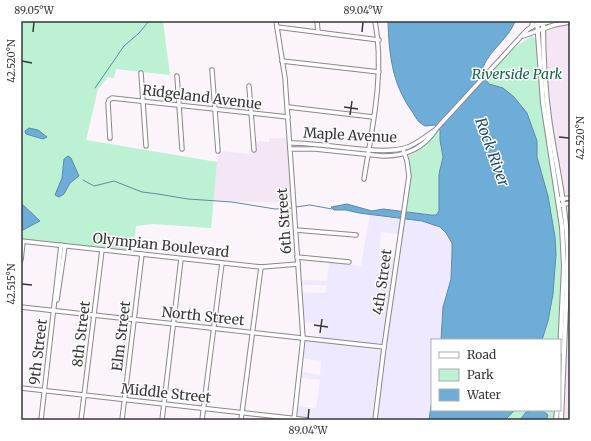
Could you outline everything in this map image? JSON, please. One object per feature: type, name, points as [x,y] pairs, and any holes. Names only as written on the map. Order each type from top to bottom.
[{"type":"main road","points":[[532,27],[533,21]]},
{"type":"main road","points":[[543,22],[548,111],[561,199]]},
{"type":"main road","points":[[537,23],[543,103],[550,153],[562,204],[568,261],[561,420]]},
{"type":"main road","points":[[561,339],[564,266],[562,204]]},
{"type":"street","name":"6th Street","points":[[276,21],[288,107],[303,338],[294,419]]},
{"type":"street","points":[[317,21],[318,32]]},
{"type":"street","points":[[364,179],[379,72],[376,21]]},
{"type":"street","points":[[437,128],[522,36],[537,23],[552,21]]},
{"type":"street","points":[[522,36],[543,28],[570,22]]},
{"type":"street","points":[[278,27],[378,40]]},
{"type":"street","points":[[282,61],[379,72]]},
{"type":"street","points":[[212,70],[218,151]]},
{"type":"street","points":[[141,73],[146,146]]},
{"type":"street","points":[[177,76],[182,149]]},
{"type":"street","points":[[249,86],[254,150]]},
{"type":"street","name":"Ridgeland Avenue","points":[[110,138],[108,103],[112,98],[288,118]]},
{"type":"street","points":[[288,107],[373,116]]},
{"type":"street","name":"Maple Avenue","points":[[290,143],[314,143],[368,149],[402,149],[419,142],[437,128]]},
{"type":"street","name":"Maple Avenue","points":[[291,149],[305,148],[389,156],[404,154],[415,151],[427,142],[437,128]]},
{"type":"street","name":"4th Street","points":[[375,420],[409,176],[402,149]]},
{"type":"street","points":[[561,199],[570,198]]},
{"type":"street","points":[[562,204],[570,204]]},
{"type":"street","points":[[296,230],[356,234]]},
{"type":"street","points":[[21,260],[22,242]]},
{"type":"street","name":"Olympian Boulevard","points":[[22,242],[261,267],[298,264]]},
{"type":"street","name":"9th Street","points":[[41,420],[63,246]]},
{"type":"street","name":"8th Street","points":[[81,420],[102,250]]},
{"type":"street","name":"Elm Street","points":[[122,420],[142,254]]},
{"type":"street","points":[[297,257],[349,262]]},
{"type":"street","points":[[162,420],[182,259]]},
{"type":"street","points":[[202,420],[222,263]]},
{"type":"street","points":[[241,420],[261,267]]},
{"type":"street","name":"North Street","points":[[21,307],[384,347]]},
{"type":"street","name":"Middle Street","points":[[21,388],[308,420]]},
{"type":"shaded area","points":[[570,23],[570,197],[563,192],[550,117],[545,32],[550,28]]},
{"type":"shaded area","points":[[269,138],[287,138],[291,203],[213,201],[218,152],[252,154],[253,151],[256,150],[255,141],[269,142]]},
{"type":"shaded area","points":[[370,214],[400,218],[398,234],[381,232],[379,256],[398,259],[404,218],[422,221],[440,227],[452,243],[451,279],[444,298],[441,339],[431,339],[431,406],[429,420],[331,420],[300,417],[297,414],[298,406],[316,408],[320,380],[302,378],[302,372],[320,375],[321,361],[303,358],[306,341],[321,341],[323,324],[304,322],[302,292],[325,293],[327,285],[302,285],[301,280],[327,281],[329,262],[361,266]]},
{"type":"shaded area","points":[[566,348],[570,349],[570,420],[563,420]]},
{"type":"green space","points":[[21,21],[163,21],[170,75],[116,69],[114,78],[108,77],[98,89],[86,140],[217,162],[211,228],[153,224],[136,226],[133,251],[21,239]]},
{"type":"green space","name":"Riverside Park","points":[[531,36],[534,37],[536,41],[541,108],[560,215],[562,264],[559,339],[542,339],[548,321],[553,294],[556,254],[555,237],[548,196],[537,157],[537,141],[527,113],[514,97],[503,88],[489,84],[486,78],[511,51]]},
{"type":"green space","points":[[439,129],[443,157],[439,174],[439,211],[434,215],[405,212],[410,177],[408,156],[425,145]]},
{"type":"green space","points":[[514,411],[555,411],[555,420],[505,420]]},
{"type":"water","name":"Rock River","points":[[388,21],[515,21],[512,28],[491,53],[483,67],[482,74],[489,84],[503,88],[514,97],[527,113],[537,141],[537,157],[548,196],[555,237],[556,254],[553,294],[548,321],[542,339],[441,339],[443,307],[451,279],[452,243],[446,233],[440,227],[422,221],[346,210],[334,210],[331,207],[347,204],[372,211],[383,209],[431,215],[436,215],[439,211],[439,174],[443,157],[440,130],[435,125],[425,126],[418,121],[405,100],[396,79],[389,45]]},
{"type":"water","points":[[29,128],[38,130],[47,137],[43,139],[26,134],[25,131]]},
{"type":"water","points":[[68,156],[71,158],[79,176],[70,183],[64,194],[59,197],[55,195],[62,178],[64,159]]},
{"type":"water","points":[[21,203],[40,221],[21,231]]},
{"type":"water","points":[[431,406],[431,411],[514,411],[505,420],[429,420]]},
{"type":"water","points":[[543,411],[548,415],[546,420],[520,420],[526,412]]},
{"type":"waterway","points":[[95,88],[124,46],[139,33],[149,21]]},
{"type":"waterway","points":[[83,180],[94,186],[114,181],[142,192],[188,199],[232,202],[275,209],[293,208]]},
{"type":"waterway","points":[[296,207],[310,205],[332,209]]}]
